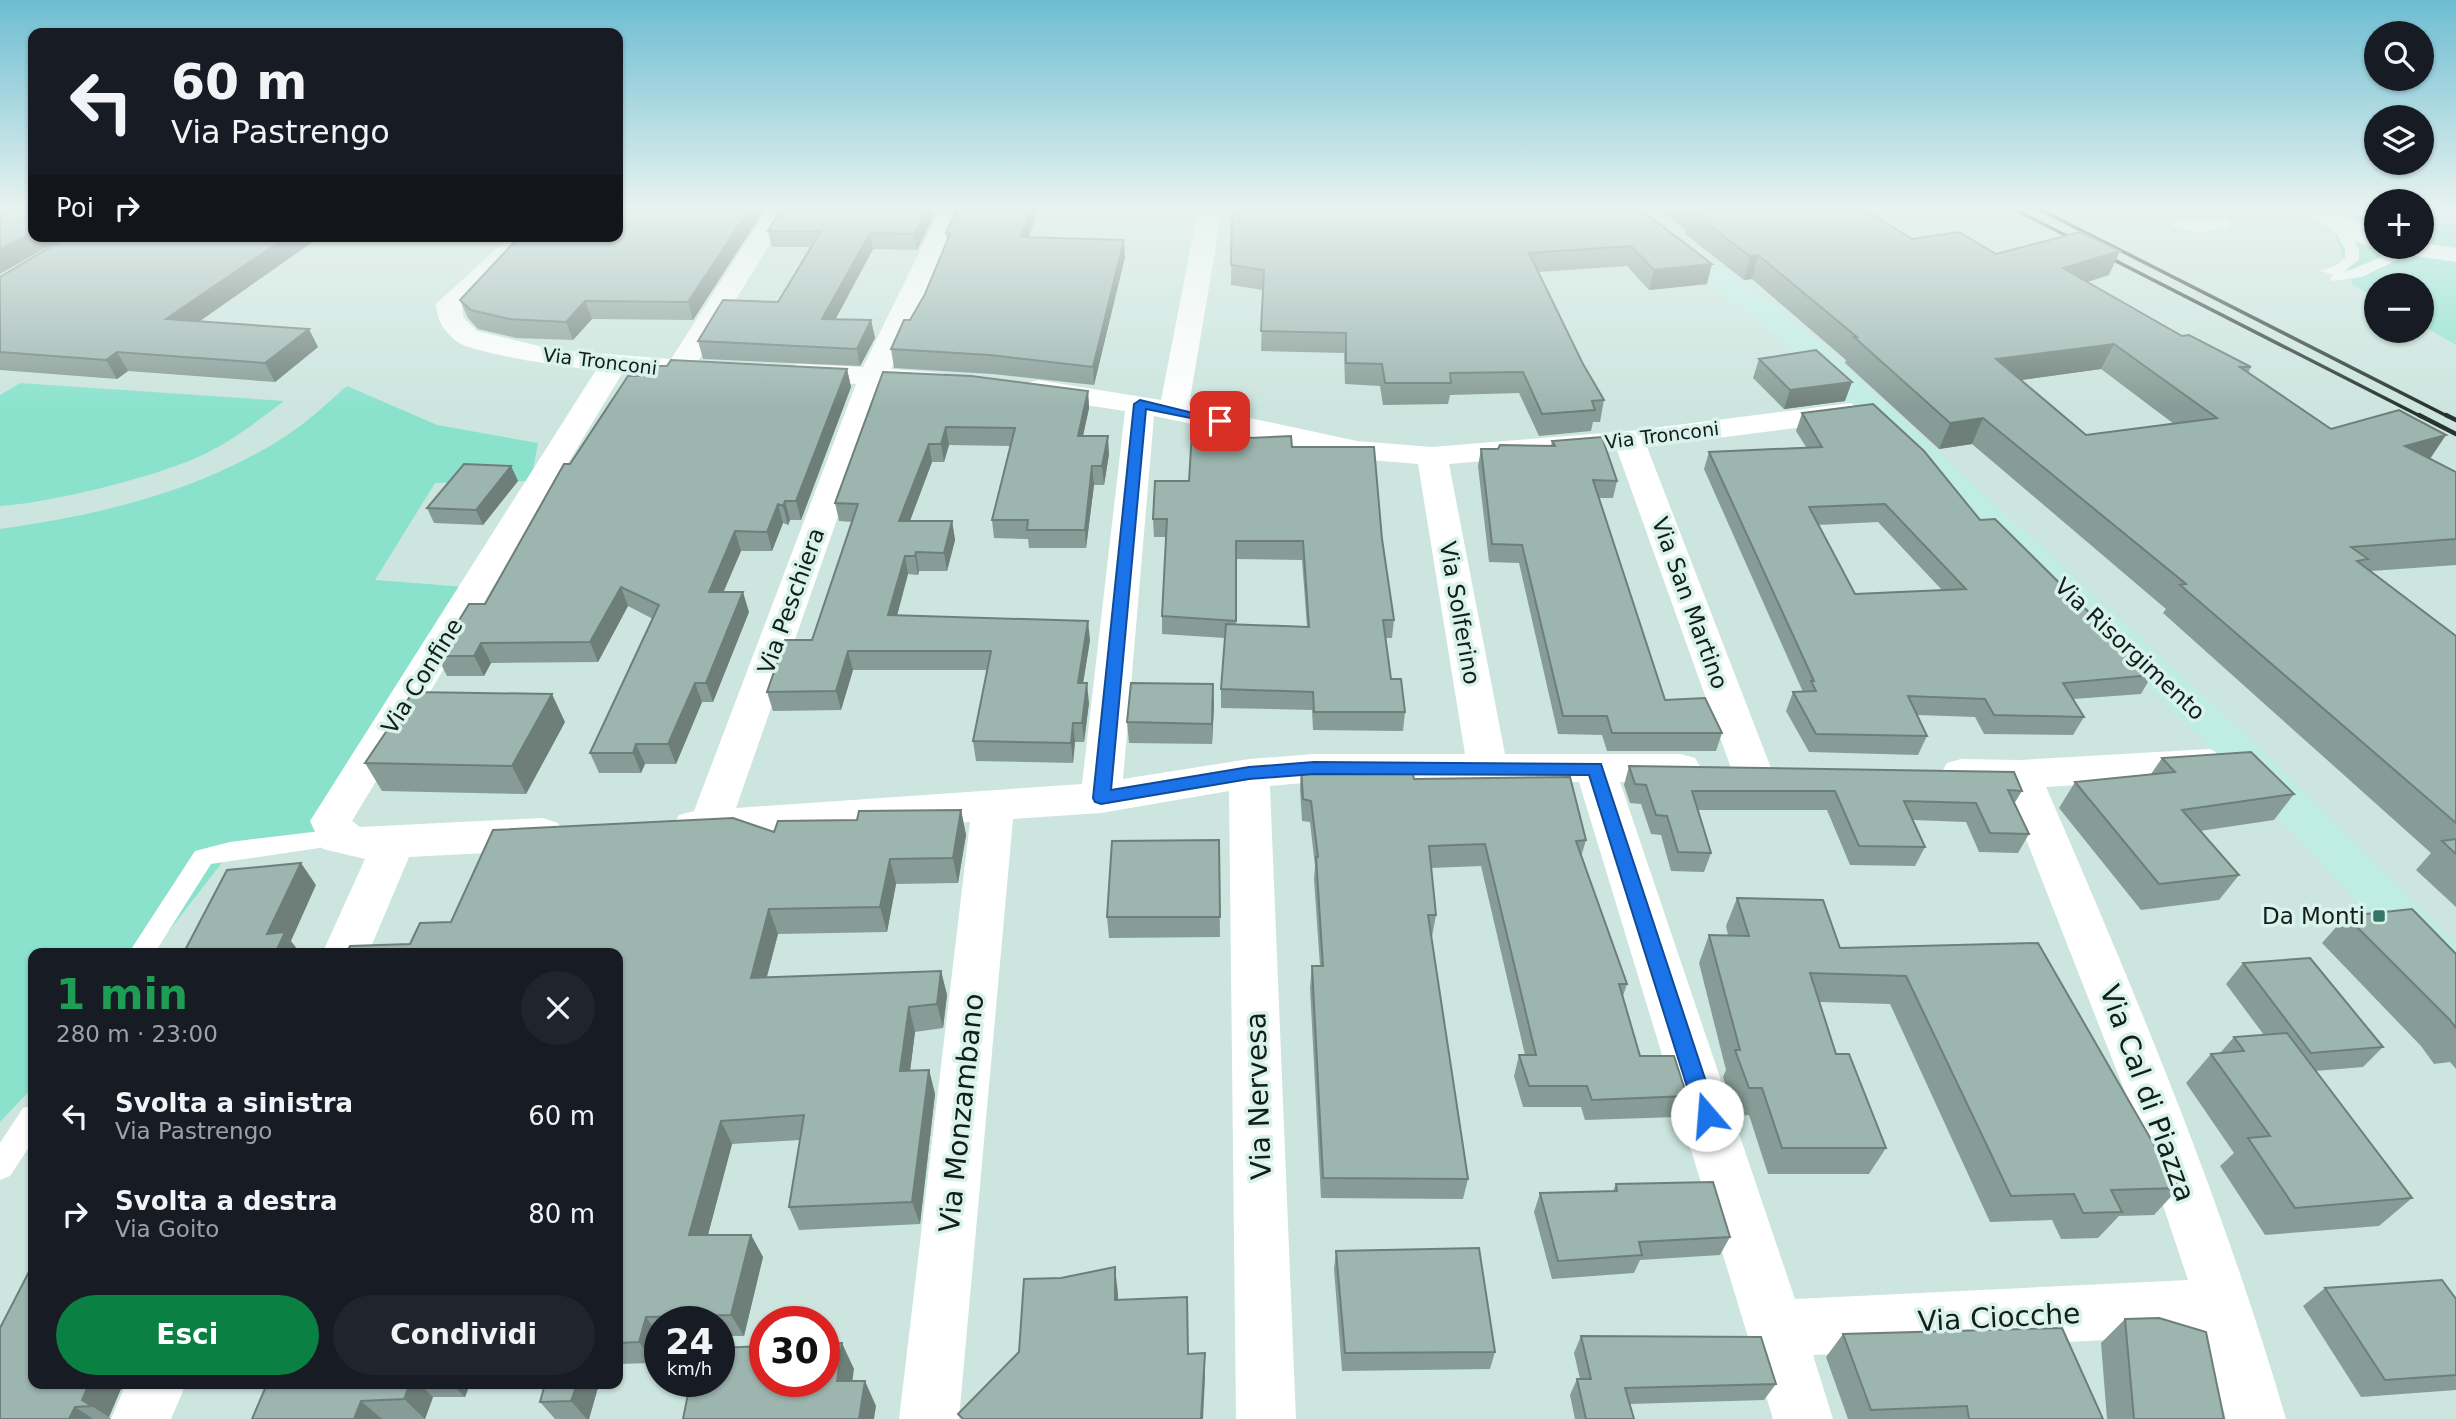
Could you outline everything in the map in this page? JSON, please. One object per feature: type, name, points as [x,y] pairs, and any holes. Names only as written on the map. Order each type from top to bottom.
[{"type":"street","name":"Via Tronconi","points":[[479,276],[449,304],[450,319],[468,337],[556,358],[734,371]]},
{"type":"street","points":[[678,369],[737,276]]},
{"type":"street","name":"Via Peschiera","points":[[709,825],[873,376],[920,276]]},
{"type":"street","points":[[1101,798],[1156,407],[1192,276]]},
{"type":"street","name":"Via Risorgimento","points":[[1717,276],[1801,341],[2248,760],[2456,975]]},
{"type":"street","name":"Via Confine","points":[[338,838],[331,821],[614,364]]},
{"type":"street","points":[[776,373],[961,381]]},
{"type":"street","name":"Via Tronconi","points":[[1014,386],[1156,407],[1357,450],[1432,456],[1629,440],[1874,409]]},
{"type":"street","name":"Via San Martino","points":[[1629,440],[1751,768]]},
{"type":"street","name":"Via Solferino","points":[[1432,456],[1488,770]]},
{"type":"street","points":[[1926,772],[2020,774],[2248,760]]},
{"type":"street","points":[[654,828],[1101,798],[1249,773],[1314,768],[1791,769]]},
{"type":"street","points":[[1595,769],[1803,1419]]},
{"type":"street","name":"Via Nervesa","points":[[1249,773],[1266,1419]]},
{"type":"street","name":"Via Cal di Piazza","points":[[2020,774],[2165,1130],[2236,1343],[2256,1419]]},
{"type":"street","name":"Via Monzambano","points":[[929,1419],[993,807]]},
{"type":"street","points":[[338,838],[360,843],[393,843],[586,832]]},
{"type":"street","points":[[348,948],[393,843]]},
{"type":"street","name":"Via Ciocche","points":[[1776,1328],[2223,1306]]},
{"type":"street","points":[[141,1419],[155,1389]]},
{"type":"lane","points":[[144,948],[203,858],[230,851],[338,838]]},
{"type":"lane","points":[[0,1167],[28,1125]]},
{"type":"green space","points":[[2350,276],[2364,276],[2364,292],[2353,285]]},
{"type":"green space","points":[[2434,276],[2456,276],[2456,345],[2434,332]]},
{"type":"green space","points":[[20,383],[284,401],[221,445],[177,465],[73,495],[0,506],[0,395]]},
{"type":"green space","points":[[347,386],[437,425],[538,443],[531,481],[435,483],[375,580],[479,588],[314,839],[224,860],[156,948],[28,948],[28,1092],[0,1122],[0,529],[75,516],[150,498],[222,471],[256,454],[311,417]]},
{"type":"building","points":[[229,276],[166,319],[309,329],[265,363],[117,352],[106,360],[0,352],[0,277]]},
{"type":"building","points":[[482,276],[705,276],[688,302],[585,301],[566,322],[509,319],[471,310],[460,300]]},
{"type":"building","points":[[794,276],[846,276],[822,319],[871,320],[857,349],[698,341],[723,300],[778,302]]},
{"type":"building","points":[[932,276],[1115,276],[1093,367],[990,355],[891,349],[904,320],[910,320]]},
{"type":"building","points":[[1264,276],[1540,276],[1583,364],[1604,400],[1592,401],[1595,410],[1542,414],[1523,372],[1450,373],[1451,383],[1385,383],[1382,364],[1346,363],[1346,333],[1261,331]]},
{"type":"building","points":[[1784,276],[2077,276],[2182,336],[2189,335],[2251,367],[2240,367],[2331,429],[2399,410],[2446,435],[2405,446],[2456,472],[2456,539],[2351,547],[2368,559],[2357,561],[2456,636],[2456,823],[2180,585],[2186,584],[1983,418],[1950,423],[1854,337],[1857,337]],"holes":[[[2114,344],[2217,418],[2086,435],[1996,359]]]},
{"type":"building","points":[[1816,350],[1852,382],[1790,390],[1759,359]]},
{"type":"building","points":[[671,360],[847,369],[796,501],[785,501],[783,506],[778,504],[767,532],[735,531],[709,592],[743,592],[706,683],[695,683],[668,744],[636,744],[633,753],[590,753],[659,605],[621,587],[590,642],[481,643],[474,656],[437,656],[469,604],[485,604],[564,464],[570,464],[628,376],[644,376],[652,366],[667,366]]},
{"type":"building","points":[[883,372],[971,376],[1088,391],[1078,436],[1108,436],[1102,466],[1092,466],[1085,530],[1027,530],[1028,520],[992,520],[1015,428],[946,427],[941,444],[929,444],[899,521],[952,521],[944,553],[916,552],[915,556],[905,556],[888,615],[1088,621],[1078,683],[1087,683],[1082,723],[1073,723],[1071,743],[973,741],[991,651],[848,651],[836,691],[767,692],[785,640],[812,640],[858,504],[835,503]]},
{"type":"building","points":[[1873,404],[1924,451],[1980,520],[1995,519],[2152,675],[2063,683],[2084,717],[1994,715],[1985,699],[1908,696],[1927,736],[1816,734],[1793,692],[1816,691],[1811,681],[1814,681],[1709,452],[1822,447],[1802,413]],"holes":[[[1885,504],[1966,589],[1855,594],[1809,507]]]},
{"type":"building","points":[[1193,415],[1248,421],[1249,438],[1291,436],[1292,447],[1374,447],[1382,539],[1394,620],[1383,620],[1391,679],[1401,679],[1405,712],[1314,712],[1313,692],[1221,689],[1226,624],[1309,627],[1303,541],[1236,541],[1236,621],[1162,616],[1167,519],[1153,519],[1155,481],[1189,481]]},
{"type":"building","points":[[1602,437],[1617,481],[1593,480],[1665,700],[1705,698],[1722,733],[1612,733],[1607,716],[1563,716],[1522,545],[1492,544],[1481,449],[1498,449],[1500,445],[1555,446],[1552,441]]},
{"type":"building","points":[[464,464],[511,466],[476,510],[427,508]]},
{"type":"building","points":[[1131,683],[1213,684],[1212,724],[1127,722]]},
{"type":"building","points":[[413,692],[552,694],[512,766],[365,763]]},
{"type":"building","points":[[2251,752],[2294,794],[2182,810],[2239,875],[2159,884],[2075,782],[2175,772],[2162,758]]},
{"type":"building","points":[[1411,765],[1414,779],[1570,777],[1586,840],[1576,841],[1627,984],[1619,984],[1640,1056],[1674,1056],[1687,1096],[1592,1100],[1587,1086],[1529,1086],[1519,1055],[1536,1055],[1485,844],[1429,846],[1436,915],[1428,915],[1468,1179],[1323,1178],[1312,966],[1323,966],[1318,857],[1311,801],[1303,799],[1301,767]]},
{"type":"building","points":[[1629,766],[2014,772],[2022,791],[2008,790],[2029,834],[1990,833],[1976,803],[1904,801],[1925,847],[1859,846],[1835,791],[1692,791],[1711,853],[1678,852],[1667,816],[1656,815],[1646,785],[1635,784]]},
{"type":"building","points":[[961,810],[953,858],[890,859],[880,907],[769,909],[751,978],[941,971],[937,1004],[909,1007],[900,1071],[929,1070],[912,1202],[789,1207],[804,1115],[721,1121],[689,1235],[751,1235],[733,1306],[644,1306],[644,1324],[639,1342],[623,1343],[623,948],[349,948],[410,944],[420,923],[451,922],[493,830],[733,818],[774,832],[778,821],[857,820],[859,811]]},
{"type":"building","points":[[2456,839],[2456,854],[2442,841]]},
{"type":"building","points":[[1219,840],[1220,917],[1107,917],[1112,841]]},
{"type":"building","points":[[301,863],[267,934],[285,932],[278,948],[186,948],[227,870]]},
{"type":"building","points":[[1737,898],[1823,900],[1840,948],[2038,943],[2179,1188],[2111,1190],[2122,1212],[2083,1213],[2074,1194],[2011,1196],[1906,976],[1810,973],[1836,1054],[1849,1054],[1886,1148],[1782,1148],[1762,1088],[1749,1088],[1735,1050],[1740,1050],[1709,935],[1749,936]]},
{"type":"building","points":[[2412,909],[2456,954],[2456,1028],[2346,916]]},
{"type":"building","points":[[2310,958],[2383,1047],[2311,1053],[2243,963]]},
{"type":"building","points":[[2287,1033],[2412,1198],[2295,1208],[2248,1138],[2270,1136],[2211,1054],[2244,1051],[2234,1037]]},
{"type":"building","points":[[1713,1182],[1730,1237],[1639,1242],[1642,1255],[1558,1261],[1540,1193],[1617,1191],[1616,1184]]},
{"type":"building","points":[[1479,1248],[1495,1352],[1345,1353],[1336,1251]]},
{"type":"building","points":[[1115,1267],[1115,1300],[1187,1297],[1188,1354],[1205,1353],[1201,1419],[963,1419],[958,1414],[1019,1352],[1024,1279],[1061,1278]]},
{"type":"building","points":[[28,1274],[28,1389],[87,1389],[82,1400],[92,1406],[75,1407],[69,1419],[0,1419],[0,1328]]},
{"type":"building","points":[[2442,1280],[2456,1299],[2456,1375],[2385,1380],[2325,1288]]},
{"type":"building","points":[[2159,1318],[2206,1332],[2224,1419],[2134,1419],[2125,1319]]},
{"type":"building","points":[[2062,1328],[2103,1419],[1969,1419],[1967,1406],[1871,1410],[1843,1334]]},
{"type":"building","points":[[1581,1336],[1761,1337],[1776,1384],[1625,1388],[1634,1419],[1586,1419],[1577,1379],[1591,1379]]},
{"type":"building","points":[[735,1347],[749,1347],[749,1397],[840,1397],[840,1381],[865,1381],[859,1419],[683,1419],[687,1397],[735,1397]]},
{"type":"building","points":[[265,1389],[408,1389],[404,1399],[361,1401],[354,1419],[252,1419]]},
{"type":"building","points":[[544,1389],[575,1389],[571,1401],[540,1402]]},
{"type":"railway","points":[[2146,276],[2422,417]]},
{"type":"railway","points":[[2172,276],[2449,417]]},
{"type":"railway","points":[[2419,415],[2456,434]]},
{"type":"railway","points":[[2446,415],[2456,420]]},
{"type":"place","name":"Da Monti","points":[[2379,916]]},
{"type":"route","points":[[1220,421],[1140,404],[1128,550],[1101,798],[1249,773],[1314,768],[1595,769],[1707,1115]]}]
